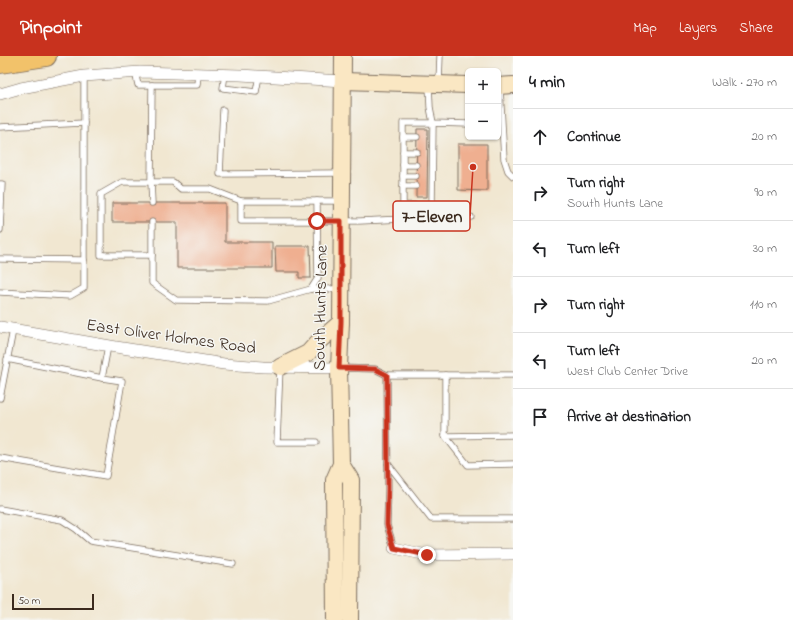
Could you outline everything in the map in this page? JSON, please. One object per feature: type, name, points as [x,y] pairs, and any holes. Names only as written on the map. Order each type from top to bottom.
[{"type":"highway","points":[[0,63],[46,56]]},
{"type":"main road","name":"South Hunts Lane","points":[[335,620],[334,480],[341,464],[339,368],[342,289],[341,201],[343,56]]},
{"type":"main road","points":[[343,81],[465,85]]},
{"type":"main road","points":[[280,367],[308,353],[341,322]]},
{"type":"main road","points":[[341,464],[352,480],[350,620]]},
{"type":"street","points":[[0,94],[21,88],[84,76],[135,72],[225,74],[343,81]]},
{"type":"street","name":"East Oliver Holmes Road","points":[[0,327],[224,364],[339,368]]},
{"type":"street","points":[[394,548],[427,555],[513,554]]},
{"type":"lane","points":[[432,219],[430,137],[432,124],[430,107],[440,56]]},
{"type":"lane","points":[[135,72],[138,85],[197,85],[198,74]]},
{"type":"lane","points":[[225,74],[223,88],[256,92],[259,76]]},
{"type":"lane","points":[[0,292],[70,296],[84,288],[84,76]]},
{"type":"lane","points":[[152,85],[152,204]]},
{"type":"lane","points":[[504,86],[504,159],[508,171],[513,176]]},
{"type":"lane","points":[[223,110],[220,174],[342,173]]},
{"type":"lane","points":[[0,127],[84,123]]},
{"type":"lane","points":[[403,218],[403,124],[465,124]]},
{"type":"lane","points":[[403,137],[417,137]]},
{"type":"lane","points":[[403,152],[417,152]]},
{"type":"lane","points":[[403,166],[416,165]]},
{"type":"lane","points":[[403,176],[416,176]]},
{"type":"lane","points":[[152,255],[101,255],[101,194],[122,182],[173,182],[181,189],[210,189],[241,201],[341,201]]},
{"type":"lane","points":[[0,184],[2,184],[0,230]]},
{"type":"lane","points":[[403,186],[416,186]]},
{"type":"lane","points":[[241,201],[241,221],[360,221],[403,218],[432,219],[471,217]]},
{"type":"lane","points":[[311,289],[318,278],[317,201]]},
{"type":"lane","points":[[403,205],[432,206]]},
{"type":"lane","points":[[152,222],[152,283],[176,300],[268,301],[311,289],[342,289]]},
{"type":"lane","points":[[0,259],[84,260]]},
{"type":"lane","points":[[0,398],[13,330]]},
{"type":"lane","points":[[102,378],[108,346]]},
{"type":"lane","points":[[0,458],[106,476],[122,381],[7,359]]},
{"type":"lane","points":[[280,367],[277,442],[316,442]]},
{"type":"lane","points":[[339,368],[375,369],[387,375],[513,374]]},
{"type":"lane","points":[[387,375],[387,525],[394,548]]},
{"type":"lane","points":[[445,375],[445,436],[468,465],[513,464]]},
{"type":"lane","points":[[445,436],[513,435]]},
{"type":"lane","points":[[388,464],[431,520],[513,518]]},
{"type":"lane","points":[[0,509],[62,520],[76,528],[90,541],[233,564]]},
{"type":"building","points":[[417,129],[428,129],[427,197],[416,197]]},
{"type":"building","points":[[458,144],[487,144],[487,191],[458,190]]},
{"type":"building","points":[[112,203],[225,203],[225,242],[272,242],[272,268],[177,268],[177,222],[112,222]]},
{"type":"building","points":[[275,246],[310,246],[311,278],[299,278],[299,272],[276,272]]},
{"type":"place","name":"7-Eleven","points":[[473,167]]},
{"type":"route","points":[[317,221],[341,221],[342,265],[339,368],[375,369],[387,375],[387,525],[394,548],[427,555]]}]
